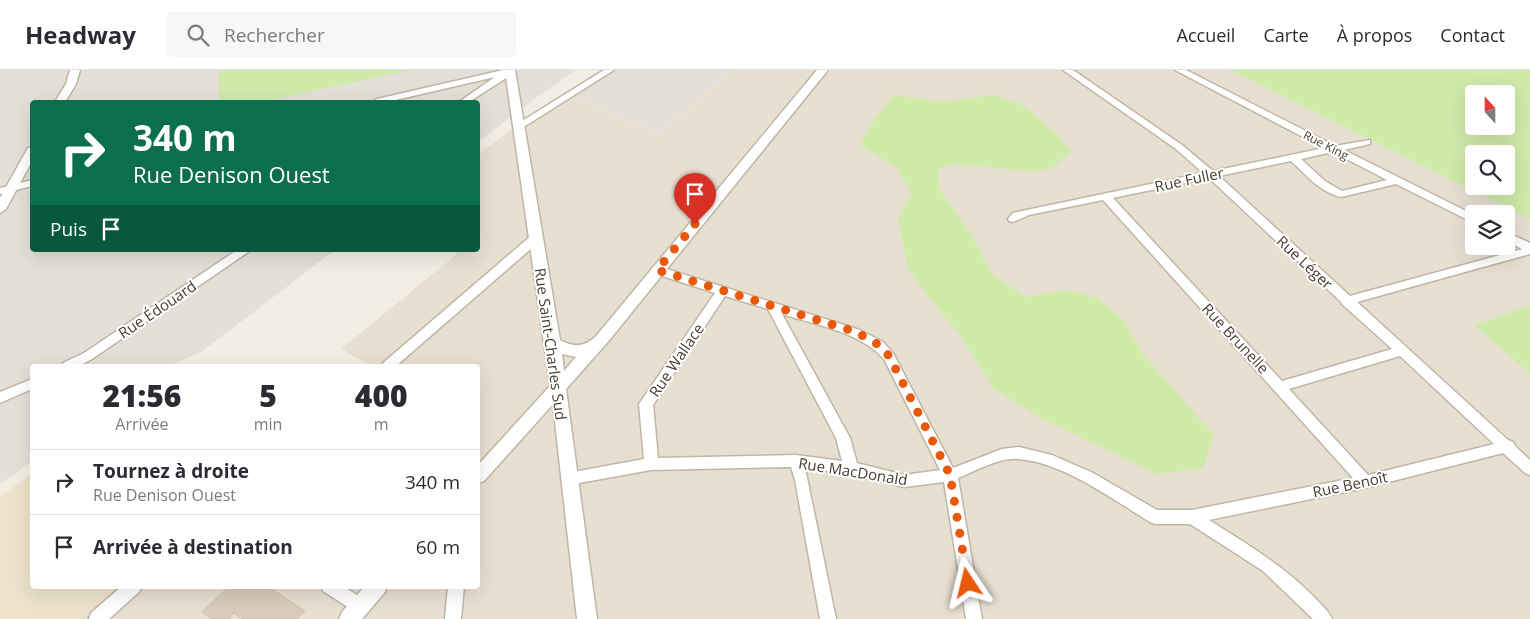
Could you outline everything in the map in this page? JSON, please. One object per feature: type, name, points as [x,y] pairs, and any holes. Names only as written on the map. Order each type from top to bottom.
[{"type":"street","points":[[61,100],[71,84],[75,70]]},
{"type":"street","points":[[519,126],[610,70]]},
{"type":"street","points":[[480,474],[602,338],[823,70]]},
{"type":"street","name":"Rue Léger","points":[[1067,70],[1179,147],[1211,174],[1346,301],[1508,446],[1530,469]]},
{"type":"street","name":"Rue King","points":[[1180,70],[1465,215]]},
{"type":"street","points":[[386,100],[510,71]]},
{"type":"street","points":[[467,100],[510,71]]},
{"type":"street","name":"Rue Saint-Charles Sud","points":[[510,71],[553,343],[568,480],[587,619]]},
{"type":"street","name":"Rue Fuller","points":[[1013,219],[1029,212],[1367,142]]},
{"type":"street","points":[[0,209],[6,189],[30,154]]},
{"type":"street","points":[[1292,157],[1313,176],[1341,194],[1396,180]]},
{"type":"street","points":[[6,189],[30,183]]},
{"type":"street","name":"Rue Brunelle","points":[[1105,196],[1365,482]]},
{"type":"street","points":[[390,364],[536,238]]},
{"type":"street","points":[[1515,241],[1530,249]]},
{"type":"street","points":[[1346,301],[1530,249]]},
{"type":"street","name":"Rue Édouard","points":[[72,364],[88,356],[242,252]]},
{"type":"street","points":[[657,270],[856,332],[879,345],[889,356],[950,475],[974,619]]},
{"type":"street","name":"Rue Wallace","points":[[651,464],[646,404],[722,291]]},
{"type":"street","points":[[772,306],[843,438],[851,468]]},
{"type":"street","points":[[553,343],[562,350],[576,352],[589,349],[602,338]]},
{"type":"street","points":[[1280,387],[1402,351]]},
{"type":"street","points":[[0,398],[30,385]]},
{"type":"street","name":"Rue Benoît","points":[[1192,517],[1365,482],[1508,446]]},
{"type":"street","name":"Rue MacDonald","points":[[568,480],[651,464],[796,461],[851,468],[904,481],[950,475],[1002,456],[1019,454],[1052,461],[1088,477],[1155,517],[1192,517]]},
{"type":"street","points":[[796,461],[802,480],[828,619]]},
{"type":"street","points":[[1192,517],[1268,566],[1302,596],[1324,619]]},
{"type":"street","points":[[96,619],[131,589]]},
{"type":"street","points":[[332,589],[354,613],[375,589]]},
{"type":"street","points":[[453,619],[456,589]]},
{"type":"shaded area","points":[[0,70],[576,70],[480,140],[480,100],[30,100],[30,252],[332,252],[201,352],[172,364],[30,364],[30,462],[0,484]]},
{"type":"shaded area","points":[[616,70],[733,70],[659,134],[572,96]]},
{"type":"shaded area","points":[[733,70],[1230,70],[1465,187],[1465,195],[1482,195],[1502,205],[1465,205],[1465,255],[1515,255],[1515,212],[1530,219],[1530,305],[1474,325],[1530,374],[1530,619],[82,619],[116,589],[480,589],[480,364],[367,364],[341,349],[457,254],[456,252],[480,252],[480,153],[510,130],[572,96],[659,134]]},
{"type":"shaded area","points":[[30,474],[30,589],[117,589],[82,619],[0,619],[0,497]]},
{"type":"green space","points":[[219,70],[412,70],[270,100],[219,100]]},
{"type":"green space","points":[[1230,70],[1530,70],[1530,219],[1515,212],[1515,205],[1502,205],[1482,195],[1515,195],[1515,145],[1465,145],[1465,187]]},
{"type":"green space","points":[[894,95],[943,102],[993,95],[1020,103],[1056,133],[1071,152],[1052,168],[1036,172],[956,164],[938,169],[939,188],[973,237],[991,273],[1025,297],[1067,290],[1097,298],[1124,321],[1143,354],[1214,435],[1203,468],[1156,474],[1039,417],[994,389],[957,331],[929,298],[908,269],[898,218],[911,193],[897,168],[860,145],[869,127]]},
{"type":"green space","points":[[1530,305],[1530,374],[1474,325]]},
{"type":"building","points":[[226,589],[272,589],[305,611],[297,619],[242,619],[234,613],[229,619],[212,619],[202,612]]},
{"type":"route","points":[[695,224],[657,270],[856,332],[879,345],[889,356],[950,475],[968,583]]}]
